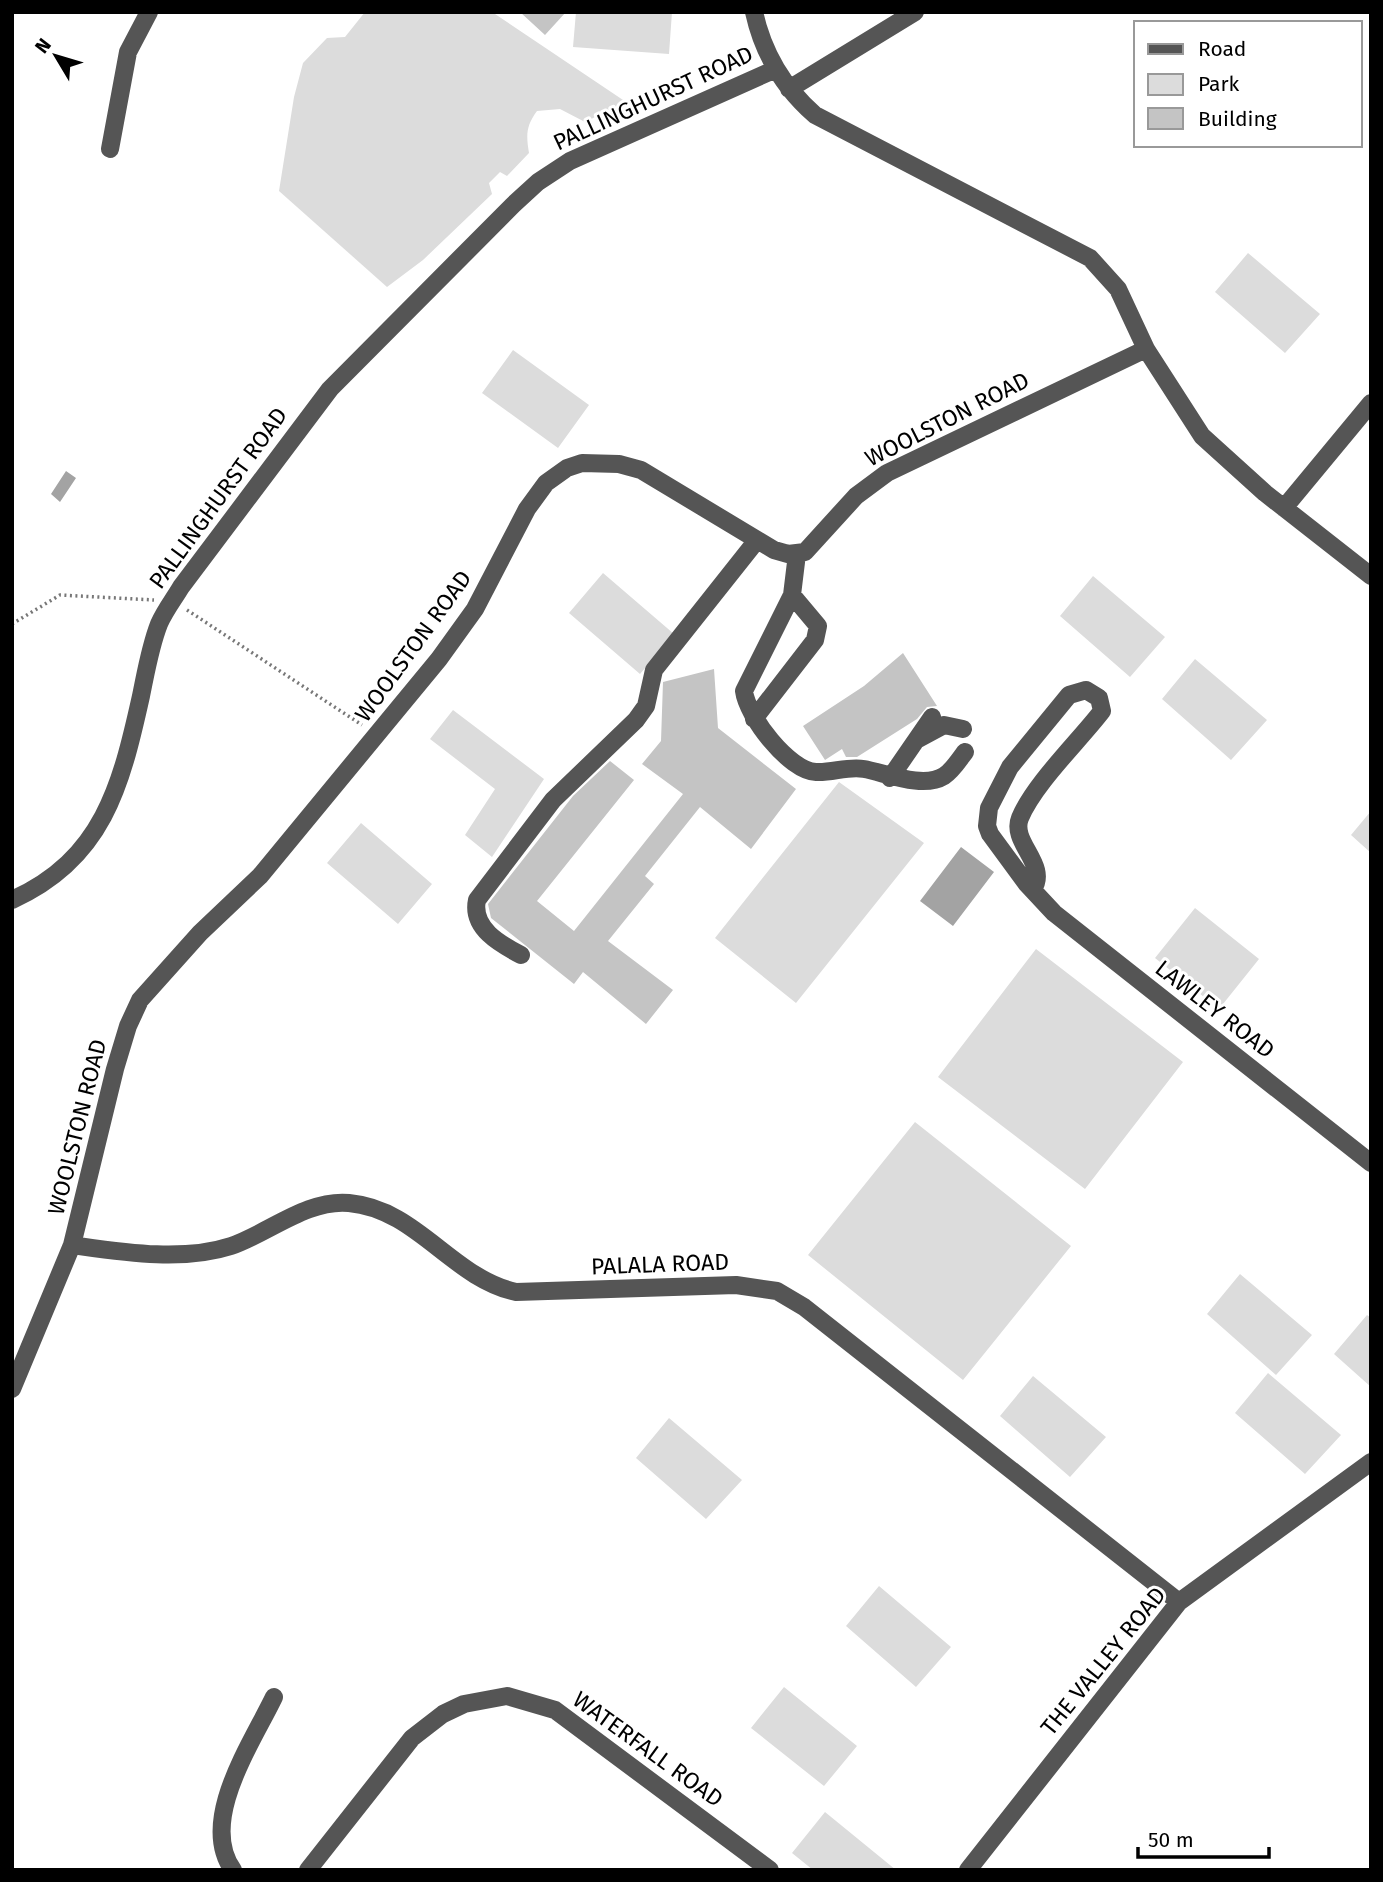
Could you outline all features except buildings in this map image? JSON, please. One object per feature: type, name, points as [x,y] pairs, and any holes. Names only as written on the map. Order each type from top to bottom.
[{"type":"street","points":[[110,149],[128,52],[149,12]]},
{"type":"street","points":[[754,12],[760,35],[776,69]]},
{"type":"street","points":[[789,89],[915,12]]},
{"type":"street","name":"PALLINGHURST ROAD","points":[[12,900],[41,887],[83,847],[104,819],[125,762],[154,639],[172,601],[330,389],[538,182],[570,161],[776,69],[789,89],[816,114],[835,126],[1090,258],[1118,289],[1146,349],[1202,436],[1284,508],[1371,576]]},
{"type":"street","name":"WOOLSTON ROAD","points":[[12,1390],[72,1245],[115,1069],[128,1026],[140,1000],[200,933],[260,876],[379,736],[475,609],[536,496],[554,475],[567,468],[603,463],[641,470],[774,550],[797,554],[812,546],[856,496],[887,472],[1146,349]]},
{"type":"street","points":[[1284,508],[1371,403]]},
{"type":"street","points":[[521,955],[486,932],[477,914],[477,900],[554,800],[636,720],[646,706],[654,670],[757,540]]},
{"type":"street","points":[[797,554],[792,595],[744,691],[746,704],[763,734],[806,769],[817,772],[862,768],[890,778],[942,778],[965,752]]},
{"type":"street","points":[[754,719],[815,640],[818,626],[792,595]]},
{"type":"street","name":"LAWLEY ROAD","points":[[1033,889],[1036,871],[1022,839],[1019,820],[1036,793],[1102,710],[1099,698],[1086,690],[1074,691],[1063,702],[1010,767],[989,808],[990,834],[1026,883],[1054,913],[1371,1163]]},
{"type":"street","points":[[890,778],[932,717]]},
{"type":"street","points":[[915,738],[921,739],[944,725],[963,729]]},
{"type":"street","name":"PALALA ROAD","points":[[72,1245],[158,1253],[201,1253],[248,1239],[321,1205],[349,1203],[379,1208],[397,1217],[482,1279],[516,1293],[736,1285],[769,1289],[804,1307],[1178,1602]]},
{"type":"street","name":"THE VALLEY ROAD","points":[[968,1870],[1178,1602],[1371,1462]]},
{"type":"street","name":"WATERFALL ROAD","points":[[308,1870],[412,1738],[443,1714],[464,1704],[507,1696],[555,1710],[770,1870]]},
{"type":"street","points":[[233,1870],[220,1836],[228,1791],[274,1697]]},
{"type":"path","points":[[12,624],[60,595],[172,601],[379,736]]},
{"type":"green space","points":[[365,12],[492,12],[626,102],[585,122],[560,109],[537,111],[528,131],[529,153],[507,176],[500,172],[489,183],[492,194],[423,260],[387,287],[279,191],[294,97],[303,63],[327,38],[345,37]]},
{"type":"green space","points":[[576,12],[672,12],[669,54],[573,47]]},
{"type":"green space","points":[[1248,253],[1320,314],[1285,353],[1215,292]]},
{"type":"green space","points":[[513,350],[589,405],[558,448],[482,393]]},
{"type":"green space","points":[[603,573],[674,634],[640,674],[569,613]]},
{"type":"green space","points":[[1093,576],[1165,637],[1130,677],[1060,616]]},
{"type":"green space","points":[[1195,659],[1267,720],[1231,760],[1162,699]]},
{"type":"green space","points":[[453,710],[544,779],[492,857],[465,835],[495,789],[430,739]]},
{"type":"green space","points":[[839,782],[924,843],[796,1003],[715,938]]},
{"type":"green space","points":[[1371,811],[1371,853],[1351,835]]},
{"type":"green space","points":[[361,823],[432,884],[398,924],[327,863]]},
{"type":"green space","points":[[1195,908],[1259,959],[1219,1009],[1155,958]]},
{"type":"green space","points":[[1036,949],[1183,1062],[1085,1189],[938,1077]]},
{"type":"green space","points":[[915,1122],[1071,1246],[963,1380],[808,1255]]},
{"type":"green space","points":[[1240,1274],[1312,1335],[1276,1375],[1207,1314]]},
{"type":"green space","points":[[1367,1315],[1371,1318],[1371,1387],[1334,1354]]},
{"type":"green space","points":[[1268,1373],[1341,1435],[1305,1474],[1235,1413]]},
{"type":"green space","points":[[1033,1376],[1106,1437],[1070,1477],[1000,1416]]},
{"type":"green space","points":[[669,1418],[742,1480],[706,1519],[636,1458]]},
{"type":"green space","points":[[879,1586],[951,1647],[916,1687],[846,1626]]},
{"type":"green space","points":[[784,1687],[857,1746],[824,1786],[751,1728]]},
{"type":"green space","points":[[825,1812],[896,1870],[813,1870],[792,1853]]},
{"type":"shaded area","points":[[66,471],[76,478],[60,502],[51,494]]},
{"type":"shaded area","points":[[961,847],[994,872],[953,926],[920,901]]}]
